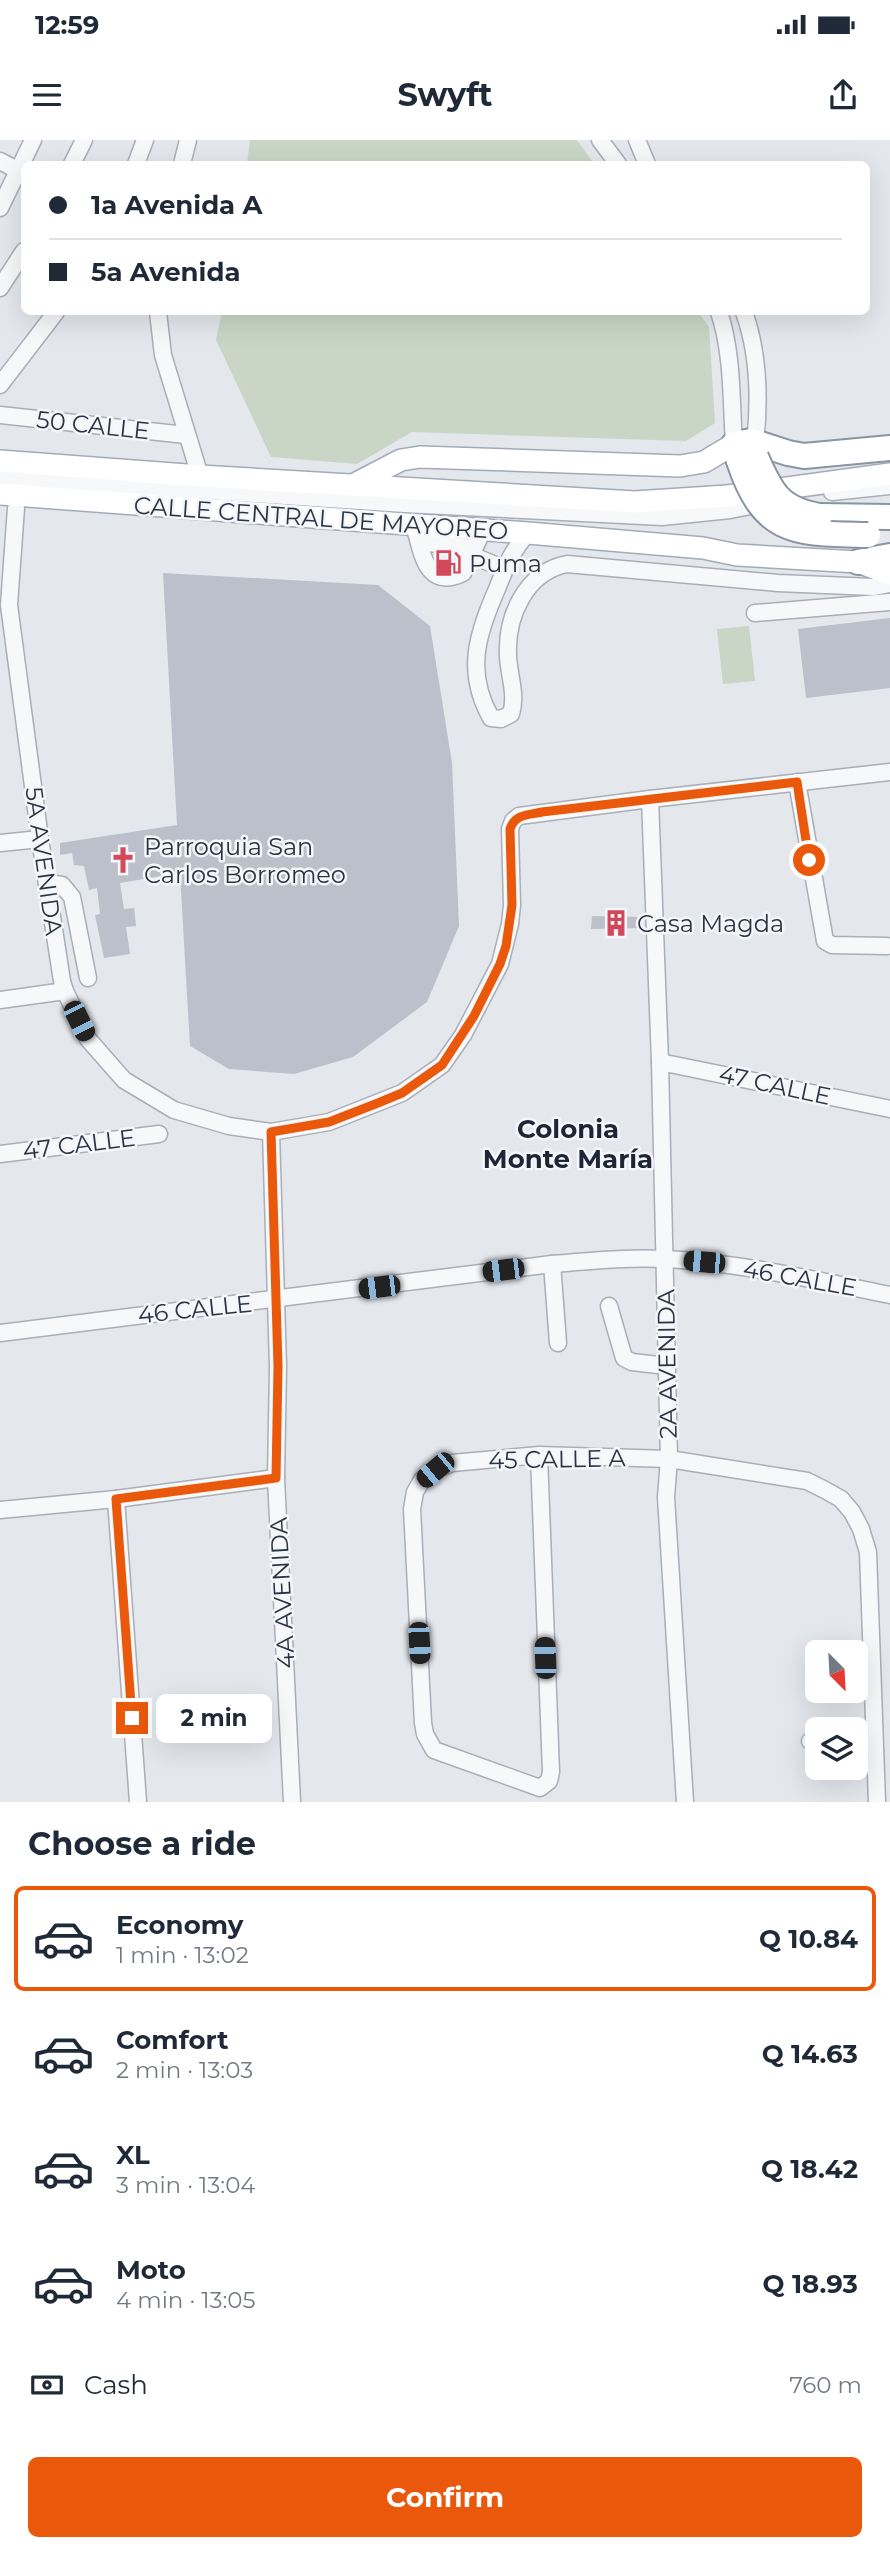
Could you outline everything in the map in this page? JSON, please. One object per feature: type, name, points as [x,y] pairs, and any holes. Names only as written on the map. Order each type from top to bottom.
[{"type":"highway","points":[[746,451],[804,456],[890,448]]},
{"type":"highway","points":[[746,451],[780,501],[796,510],[815,505],[890,517]]},
{"type":"highway","points":[[746,451],[753,497],[764,512],[775,520],[804,531],[879,539]]},
{"type":"highway","points":[[858,562],[890,556]]},
{"type":"main road","points":[[353,485],[410,458],[680,466],[746,451]]},
{"type":"main road","name":"CALLE CENTRAL DE MAYOREO","points":[[0,461],[635,502],[727,496],[890,474]]},
{"type":"main road","name":"CALLE CENTRAL DE MAYOREO","points":[[0,494],[416,533],[476,544],[528,533],[703,548],[737,555],[858,562],[890,574]]},
{"type":"street","points":[[24,161],[33,140]]},
{"type":"street","points":[[73,161],[83,140]]},
{"type":"street","points":[[137,161],[145,140]]},
{"type":"street","points":[[184,161],[188,140]]},
{"type":"street","points":[[600,140],[616,161]]},
{"type":"street","points":[[637,140],[646,161]]},
{"type":"street","points":[[0,162],[19,171]]},
{"type":"street","points":[[0,208],[21,167]]},
{"type":"street","points":[[0,288],[21,256]]},
{"type":"street","points":[[0,385],[54,315]]},
{"type":"street","points":[[158,315],[163,355],[200,476]]},
{"type":"street","points":[[720,315],[726,332],[732,394],[746,451]]},
{"type":"street","points":[[745,315],[759,385],[746,451]]},
{"type":"street","name":"50 CALLE","points":[[0,415],[186,435]]},
{"type":"street","points":[[0,477],[554,513],[662,517],[815,505],[890,486]]},
{"type":"street","name":"5A AVENIDA","points":[[16,509],[9,605],[40,839],[65,991],[88,1039],[124,1080],[174,1110],[229,1126],[271,1132]]},
{"type":"street","points":[[416,533],[428,570],[435,575],[454,577],[463,573],[476,544],[505,569]]},
{"type":"street","points":[[528,533],[514,549],[480,628],[476,666],[481,700],[491,718],[501,719],[510,714],[515,702],[508,657],[511,619],[528,587],[554,567],[568,564],[778,583],[873,587],[890,584]]},
{"type":"street","points":[[755,613],[890,602]]},
{"type":"street","points":[[271,1132],[329,1122],[402,1093],[442,1065],[463,1035],[500,964],[512,905],[510,829],[519,816],[890,772]]},
{"type":"street","points":[[797,782],[819,920],[825,941],[832,946],[887,946]]},
{"type":"street","name":"2A AVENIDA","points":[[650,799],[665,1259],[669,1459],[666,1497],[685,1802]]},
{"type":"street","points":[[0,843],[40,839]]},
{"type":"street","points":[[47,883],[62,884],[72,897],[88,978]]},
{"type":"street","points":[[0,1000],[65,991]]},
{"type":"street","name":"47 CALLE","points":[[660,1062],[890,1109]]},
{"type":"street","name":"4A AVENIDA","points":[[271,1132],[278,1366],[276,1478],[292,1802]]},
{"type":"street","name":"47 CALLE","points":[[0,1154],[159,1134]]},
{"type":"street","name":"46 CALLE","points":[[0,1333],[552,1264],[608,1260],[665,1259],[723,1264],[890,1295]]},
{"type":"street","points":[[552,1264],[558,1343]]},
{"type":"street","points":[[609,1306],[624,1358],[632,1362],[667,1366]]},
{"type":"street","name":"45 CALLE A","points":[[539,1455],[551,1772],[549,1781],[540,1788],[441,1754],[428,1744],[424,1723],[412,1509],[415,1492],[422,1480],[435,1470],[453,1463],[539,1455],[669,1459],[807,1481],[841,1499],[861,1529],[868,1552],[876,1751]]},
{"type":"street","points":[[0,1510],[116,1499],[276,1478]]},
{"type":"street","points":[[116,1499],[138,1802]]},
{"type":"street","points":[[868,1751],[876,1751],[883,1773],[877,1802]]},
{"type":"green space","points":[[250,140],[577,140],[592,161],[247,161]]},
{"type":"green space","points":[[221,315],[700,315],[709,327],[715,423],[686,441],[412,432],[357,464],[271,457],[216,340]]},
{"type":"green space","points":[[749,626],[755,681],[723,684],[717,629]]},
{"type":"building","points":[[163,573],[378,585],[430,626],[452,763],[459,926],[427,1002],[353,1057],[294,1074],[229,1069],[190,1046],[180,873],[120,883],[124,909],[134,908],[136,926],[126,927],[130,954],[104,958],[95,915],[100,914],[97,888],[89,890],[84,866],[74,865],[72,853],[60,855],[60,843],[177,825]]},
{"type":"building","points":[[890,618],[890,688],[806,698],[798,629]]},
{"type":"building","name":"Casa Magda","points":[[592,916],[641,917],[642,928],[591,929]]},
{"type":"place","name":"Puma","points":[[448,563]]},
{"type":"place","name":"Parroquia San Carlos Borromeo","points":[[123,860]]},
{"type":"place","name":"Casa Magda","points":[[616,923]]},
{"type":"district","name":"Colonia Monte María","points":[[568,1144]]},
{"type":"route","points":[[132,1718],[116,1499],[276,1478],[278,1366],[271,1132],[329,1122],[378,1103],[402,1093],[442,1065],[474,1016],[506,946],[512,905],[510,829],[513,821],[519,816],[542,812],[797,782],[809,860]]}]
